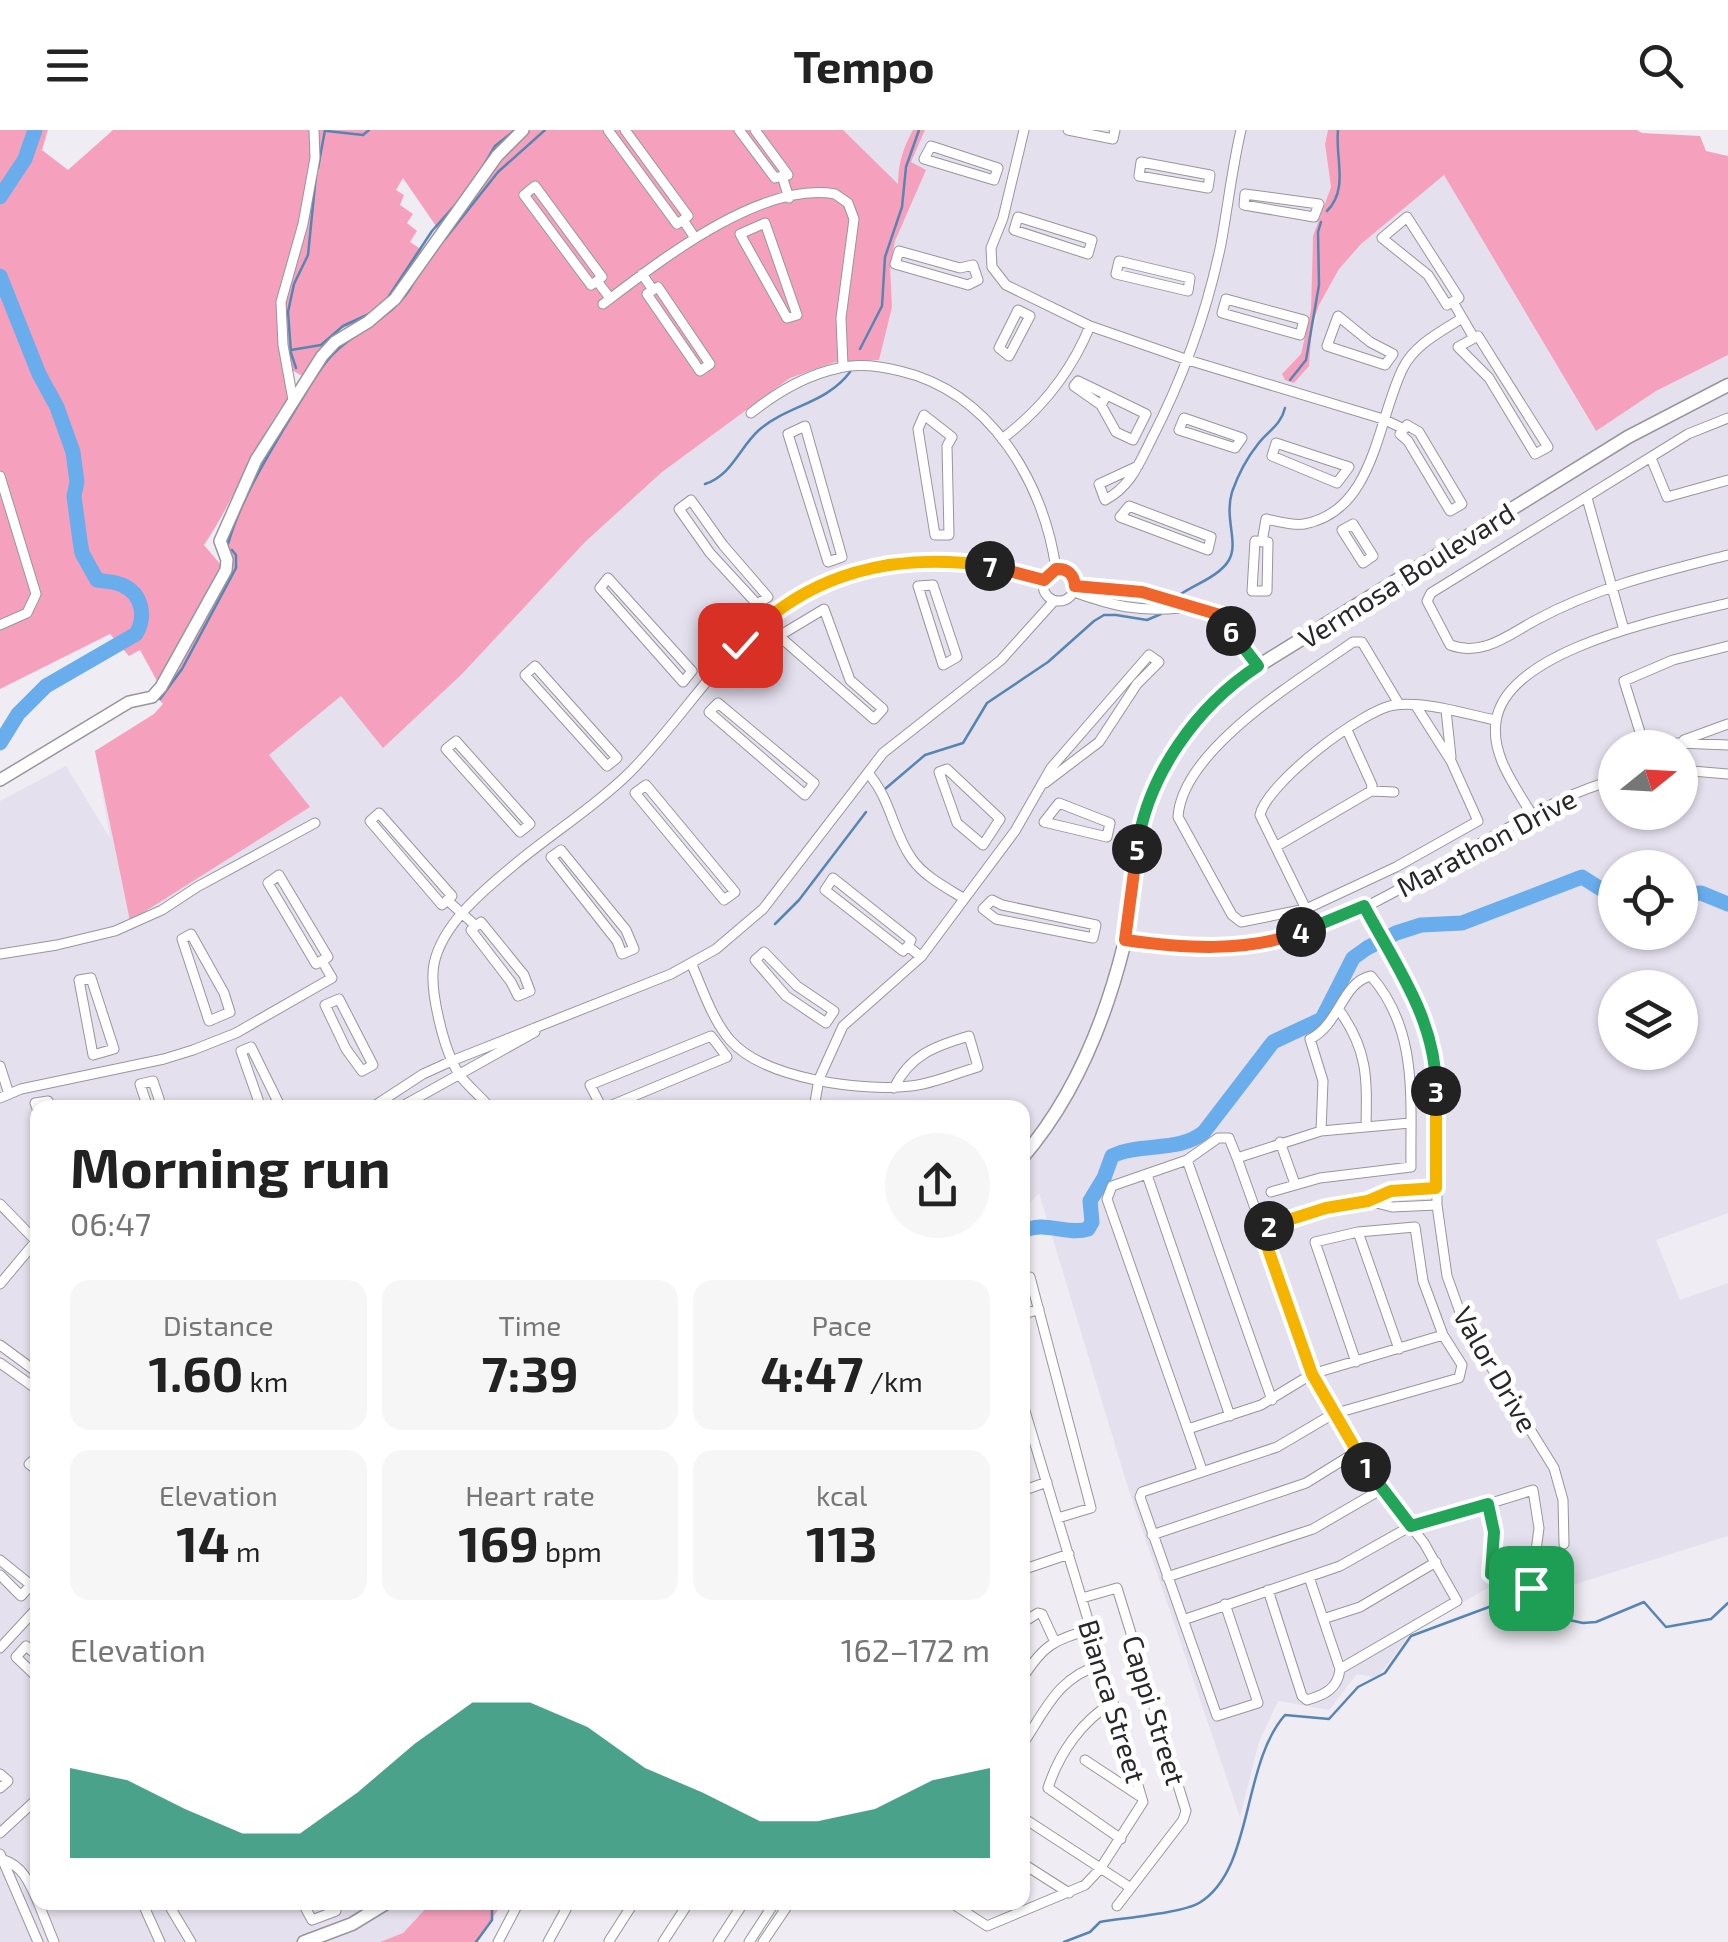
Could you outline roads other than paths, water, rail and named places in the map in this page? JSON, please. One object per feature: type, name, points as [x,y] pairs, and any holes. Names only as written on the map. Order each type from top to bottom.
[{"type":"main road","name":"Vermosa Boulevard","points":[[1030,1146],[1071,1086],[1096,1035],[1125,940],[1138,839],[1161,776],[1203,714],[1228,687],[1258,666],[1651,424],[1728,385]]},
{"type":"main road","points":[[304,1942],[352,1924],[375,1910]]},
{"type":"street","points":[[293,400],[283,345],[281,302],[303,224],[315,158],[314,130]]},
{"type":"street","points":[[0,780],[129,702],[152,697],[161,687],[226,570],[227,560],[220,541],[249,474],[293,400],[329,348],[377,315],[402,290],[497,156],[523,130]]},
{"type":"street","points":[[608,130],[678,224],[688,216],[625,130]]},
{"type":"street","points":[[739,130],[775,178],[788,174],[756,130]]},
{"type":"street","points":[[1024,130],[991,248],[992,267],[1006,285],[1090,326],[1404,429]]},
{"type":"street","points":[[1068,130],[1113,139],[1115,130]]},
{"type":"street","points":[[1138,466],[1099,484],[1105,500],[1138,466],[1188,360],[1220,245],[1228,183],[1241,130]]},
{"type":"street","points":[[931,146],[998,168],[996,174],[994,180],[924,159],[931,146]]},
{"type":"street","points":[[1141,162],[1210,175],[1209,182],[1208,188],[1139,176],[1141,162]]},
{"type":"street","points":[[996,174],[1012,176]]},
{"type":"street","points":[[782,176],[789,198]]},
{"type":"street","points":[[1209,182],[1228,183]]},
{"type":"street","points":[[534,186],[602,277],[597,281],[592,284],[524,195],[534,186]]},
{"type":"street","points":[[597,281],[607,301],[695,238],[746,212],[789,198],[835,194],[848,203],[854,214],[841,318],[842,366]]},
{"type":"street","points":[[1245,194],[1320,204],[1314,217],[1244,205],[1244,200],[1245,194]]},
{"type":"street","points":[[1228,196],[1244,200]]},
{"type":"street","points":[[746,212],[752,228]]},
{"type":"street","points":[[1018,217],[1092,240],[1088,254],[1014,230],[1016,223],[1018,217]]},
{"type":"street","points":[[1002,218],[1016,223]]},
{"type":"street","points":[[1407,218],[1459,298],[1453,302],[1447,305],[1428,275],[1382,238],[1407,218]]},
{"type":"street","points":[[683,220],[695,238]]},
{"type":"street","points":[[765,223],[797,315],[787,318],[740,234],[752,228],[765,223]]},
{"type":"street","points":[[899,252],[960,268],[973,265],[976,272],[978,280],[968,285],[895,264],[899,252]]},
{"type":"street","points":[[1119,262],[1190,278],[1189,286],[1188,291],[1116,274],[1119,262]]},
{"type":"street","points":[[976,272],[992,267]]},
{"type":"street","points":[[642,274],[652,290]]},
{"type":"street","points":[[1189,286],[1208,290]]},
{"type":"street","points":[[658,287],[710,364],[700,371],[647,294],[652,290],[658,287]]},
{"type":"street","points":[[1226,299],[1304,320],[1300,335],[1222,313],[1224,307],[1226,299]]},
{"type":"street","points":[[1024,313],[1032,300]]},
{"type":"street","points":[[1206,302],[1224,307]]},
{"type":"street","points":[[1453,302],[1474,338]]},
{"type":"street","points":[[1018,310],[1024,313],[1030,316],[1009,356],[999,348],[1018,310]]},
{"type":"street","points":[[1338,316],[1370,342],[1394,354],[1389,359],[1385,364],[1327,346],[1338,316]]},
{"type":"street","points":[[1262,542],[1266,519],[1301,526],[1338,509],[1358,484],[1372,457],[1404,366],[1425,342],[1462,318]]},
{"type":"street","points":[[1002,439],[1054,390],[1090,326]]},
{"type":"street","points":[[1478,336],[1548,447],[1535,454],[1489,378],[1458,347],[1474,338],[1478,336]]},
{"type":"street","points":[[1389,359],[1404,366]]},
{"type":"street","points":[[751,413],[794,384],[842,366],[889,368],[933,382],[971,406],[1002,439],[1038,500],[1050,534],[1056,569]]},
{"type":"street","points":[[1078,381],[1107,395],[1146,414],[1132,440],[1116,432],[1100,405],[1074,386],[1078,381]]},
{"type":"street","points":[[1100,405],[1107,395]]},
{"type":"street","points":[[924,415],[952,437],[947,446],[949,535],[942,535],[934,535],[918,429],[924,415]]},
{"type":"street","points":[[1165,415],[1182,424]]},
{"type":"street","points":[[1184,418],[1242,438],[1235,448],[1179,430],[1182,424],[1184,418]]},
{"type":"street","points":[[1728,418],[1688,434],[1430,592],[1427,601],[1450,645],[1479,650],[1558,608],[1614,584],[1728,555]]},
{"type":"street","points":[[1406,425],[1418,432],[1462,504],[1450,511],[1408,440],[1400,434],[1404,429],[1406,425]]},
{"type":"street","points":[[804,426],[842,557],[835,560],[828,562],[788,434],[804,426]]},
{"type":"street","points":[[1140,426],[1154,434]]},
{"type":"street","points":[[1276,442],[1348,467],[1343,475],[1337,483],[1272,456],[1276,442]]},
{"type":"street","points":[[1651,458],[1664,502],[1728,480]]},
{"type":"street","points":[[1343,475],[1358,484]]},
{"type":"street","points":[[0,476],[36,594],[27,613],[0,626]]},
{"type":"street","points":[[1113,496],[1124,512]]},
{"type":"street","points":[[1587,498],[1624,630]]},
{"type":"street","points":[[691,500],[768,597],[762,600],[757,604],[710,553],[680,509],[691,500]]},
{"type":"street","points":[[1128,506],[1211,537],[1208,550],[1120,518],[1124,512],[1128,506]]},
{"type":"street","points":[[1338,509],[1348,527]]},
{"type":"street","points":[[942,535],[943,560]]},
{"type":"street","points":[[1256,541],[1262,542],[1268,542],[1267,591],[1252,592],[1256,541]]},
{"type":"street","points":[[835,560],[840,578]]},
{"type":"street","points":[[924,560],[926,585]]},
{"type":"street","points":[[483,1100],[460,1074],[441,1026],[434,964],[442,941],[483,890],[626,775],[755,628],[810,589],[874,568],[943,560],[990,566],[1044,580]]},
{"type":"street","points":[[1044,580],[1056,569]]},
{"type":"street","points":[[1044,580],[1046,594],[1054,600],[1068,599],[1074,589],[1070,572],[1056,569]]},
{"type":"street","points":[[608,578],[692,672],[688,677],[683,682],[600,588],[608,578]]},
{"type":"street","points":[[926,585],[933,585],[957,657],[944,665],[918,586],[926,585]]},
{"type":"street","points":[[1074,589],[1142,592],[1220,615],[1258,666]]},
{"type":"street","points":[[1074,589],[1131,609],[1188,608]]},
{"type":"street","points":[[762,600],[774,614]]},
{"type":"street","points":[[792,600],[802,621]]},
{"type":"street","points":[[384,1100],[423,1074],[504,1038],[546,1025],[692,965],[764,909],[883,753],[1001,660],[1054,600]]},
{"type":"street","points":[[1532,815],[1498,751],[1496,720],[1511,690],[1549,658],[1624,630],[1728,603]]},
{"type":"street","points":[[824,608],[850,680],[882,709],[874,719],[779,636],[802,621],[824,608]]},
{"type":"street","points":[[1399,704],[1362,642],[1353,642],[1242,721],[1216,748],[1188,786],[1179,804],[1178,818],[1232,916],[1241,922],[1306,909],[1478,821],[1451,762],[1416,706]]},
{"type":"street","points":[[1642,730],[1624,680],[1673,660],[1728,646]]},
{"type":"street","points":[[815,1100],[819,1078],[842,1026],[920,957],[1008,840],[1051,768],[1092,717],[1149,655],[1159,662],[1138,684],[1099,742],[1045,783]]},
{"type":"street","points":[[535,666],[617,758],[612,762],[607,766],[525,674],[535,666]]},
{"type":"street","points":[[688,677],[714,707]]},
{"type":"street","points":[[718,702],[814,783],[805,795],[709,712],[714,707],[718,702]]},
{"type":"street","points":[[1306,909],[1260,815],[1262,805],[1290,772],[1378,708],[1399,704],[1496,720]]},
{"type":"street","points":[[1446,710],[1451,762]]},
{"type":"street","points":[[1092,717],[1105,732]]},
{"type":"street","points":[[1698,734],[1728,724]]},
{"type":"street","points":[[1347,730],[1372,784],[1371,791]]},
{"type":"street","points":[[456,741],[530,824],[526,828],[520,832],[446,749],[456,741]]},
{"type":"street","points":[[1698,743],[1728,744]]},
{"type":"street","points":[[612,762],[641,789]]},
{"type":"street","points":[[947,769],[1000,818],[993,830],[983,845],[958,823],[939,772],[947,769]]},
{"type":"street","points":[[1698,772],[1728,774]]},
{"type":"street","points":[[868,773],[887,799],[912,860],[922,872],[963,898]]},
{"type":"street","points":[[646,785],[735,892],[724,900],[636,793],[641,789],[646,785]]},
{"type":"street","name":"Marathon Drive","points":[[1125,940],[1202,947],[1291,936],[1364,906],[1532,815],[1598,786]]},
{"type":"street","points":[[1277,846],[1371,791],[1394,792]]},
{"type":"street","points":[[1033,803],[1052,812]]},
{"type":"street","points":[[1059,803],[1110,823],[1107,837],[1044,822],[1052,812],[1059,803]]},
{"type":"street","points":[[379,812],[452,896],[447,900],[442,904],[370,821],[379,812]]},
{"type":"street","points":[[0,954],[56,946],[116,931],[162,910],[315,822]]},
{"type":"street","points":[[526,828],[555,854]]},
{"type":"street","points":[[993,830],[1008,840]]},
{"type":"street","points":[[560,850],[626,930],[634,949],[622,954],[617,940],[550,857],[555,854],[560,850]]},
{"type":"street","points":[[280,876],[328,957],[322,961],[316,964],[268,883],[280,876]]},
{"type":"street","points":[[832,878],[911,940],[908,946],[904,951],[825,890],[832,878]]},
{"type":"street","points":[[971,889],[988,904]]},
{"type":"street","points":[[447,900],[476,926]]},
{"type":"street","points":[[992,900],[1096,925],[1093,938],[996,919],[984,909],[988,904],[992,900]]},
{"type":"street","name":"Valor Drive","points":[[1364,906],[1423,1016],[1432,1044],[1436,1074],[1436,1188],[1444,1262],[1461,1315],[1558,1478],[1564,1544]]},
{"type":"street","points":[[481,922],[524,975],[530,991],[518,996],[471,930],[476,926],[481,922]]},
{"type":"street","points":[[191,934],[224,993],[230,1012],[220,1016],[210,1021],[182,939],[191,934]]},
{"type":"street","points":[[908,946],[920,957]]},
{"type":"street","points":[[764,952],[797,986],[834,1011],[830,1018],[826,1023],[786,996],[755,960],[764,952]]},
{"type":"street","points":[[0,1070],[5,1096],[178,1054],[231,1034],[323,984],[332,978],[322,961]]},
{"type":"street","points":[[692,965],[712,1011],[731,1040],[759,1062],[782,1071],[894,1088],[917,1086],[978,1067],[968,1036],[914,1058],[894,1088]]},
{"type":"street","points":[[1271,1192],[1341,1174],[1411,1167],[1408,1051],[1402,1028],[1372,976],[1361,978],[1350,988],[1332,1023],[1310,1039],[1323,1080],[1321,1131]]},
{"type":"street","points":[[91,978],[114,1050],[105,1052],[93,1055],[78,980],[91,978]]},
{"type":"street","points":[[323,984],[332,1002]]},
{"type":"street","points":[[339,999],[373,1065],[362,1072],[325,1005],[332,1002],[339,999]]},
{"type":"street","points":[[1339,1010],[1362,1050],[1366,1126]]},
{"type":"street","points":[[220,1016],[246,1049]]},
{"type":"street","points":[[830,1018],[842,1026]]},
{"type":"street","points":[[413,1100],[546,1025]]},
{"type":"street","points":[[599,1100],[590,1085],[711,1036],[727,1057],[623,1100]]},
{"type":"street","points":[[719,1045],[731,1040]]},
{"type":"street","points":[[258,1100],[242,1052],[251,1047],[277,1100]]},
{"type":"street","points":[[105,1052],[110,1071]]},
{"type":"street","points":[[138,1065],[146,1082]]},
{"type":"street","points":[[145,1100],[140,1084],[153,1081],[159,1100]]},
{"type":"street","points":[[38,1086],[41,1100]]},
{"type":"street","points":[[1237,1158],[1321,1131],[1410,1123]]},
{"type":"street","points":[[1202,1470],[1108,1199],[1112,1186],[1188,1160],[1218,1138],[1229,1138],[1312,1374],[1356,1452],[1436,1562],[1458,1600],[1340,1669]]},
{"type":"street","points":[[1280,1142],[1295,1184]]},
{"type":"street","points":[[1188,1160],[1272,1400]]},
{"type":"street","points":[[1147,1175],[1230,1416]]},
{"type":"street","points":[[1261,1229],[1326,1208],[1368,1201],[1391,1191],[1436,1188]]},
{"type":"street","points":[[1368,1201],[1392,1208],[1437,1205]]},
{"type":"street","points":[[0,1204],[30,1233]]},
{"type":"street","points":[[1225,1604],[1258,1703],[1218,1716],[1152,1535],[1140,1498],[1142,1492],[1277,1447],[1333,1414],[1458,1378],[1462,1365],[1443,1335],[1423,1280],[1415,1227],[1358,1232],[1315,1242],[1356,1362]]},
{"type":"street","points":[[1358,1232],[1399,1349]]},
{"type":"street","points":[[0,1284],[30,1248]]},
{"type":"street","points":[[1030,1278],[1091,1508],[1058,1518]]},
{"type":"street","points":[[1030,1312],[1039,1309]]},
{"type":"street","points":[[1188,1429],[1272,1400],[1312,1374],[1443,1335]]},
{"type":"street","points":[[0,1345],[30,1367]]},
{"type":"street","points":[[0,1363],[30,1384]]},
{"type":"street","name":"Bianca Street","points":[[1030,1426],[1142,1797],[1142,1808],[1100,1870],[1085,1885],[1030,1909]]},
{"type":"street","points":[[1152,1535],[1306,1483],[1356,1452]]},
{"type":"street","points":[[1030,1488],[1047,1482]]},
{"type":"street","points":[[1168,1578],[1313,1529],[1382,1489]]},
{"type":"street","points":[[1183,1620],[1340,1566],[1411,1526],[1533,1490],[1539,1528],[1531,1588],[1516,1586],[1491,1574],[1494,1532],[1488,1504]]},
{"type":"street","points":[[1030,1567],[1068,1554]]},
{"type":"street","points":[[0,1560],[30,1584]]},
{"type":"street","points":[[1323,1619],[1360,1606],[1436,1562]]},
{"type":"street","points":[[0,1575],[22,1596],[30,1586]]},
{"type":"street","points":[[1268,1590],[1302,1696],[1307,1700],[1327,1694],[1340,1676],[1340,1669],[1309,1577]]},
{"type":"street","name":"Cappi Street","points":[[1082,1598],[1117,1588],[1186,1811],[1184,1820],[1117,1906]]},
{"type":"street","points":[[26,1591],[30,1595]]},
{"type":"street","points":[[21,1650],[4,1644],[30,1613]]},
{"type":"street","points":[[1030,1619],[1042,1614],[1054,1640]]},
{"type":"street","points":[[1030,1668],[1054,1640],[1091,1629]]},
{"type":"street","points":[[30,1649],[26,1646],[16,1657],[30,1670]]},
{"type":"street","points":[[1030,1733],[1066,1681],[1080,1671],[1102,1664]]},
{"type":"street","points":[[1113,1702],[1093,1714],[1068,1747],[1048,1788],[1121,1838]]},
{"type":"street","points":[[1085,1760],[1142,1797]]},
{"type":"street","points":[[0,1774],[8,1781],[0,1788]]},
{"type":"street","points":[[0,1833],[30,1805]]},
{"type":"street","points":[[1030,1822],[1130,1888]]},
{"type":"street","points":[[2,1857],[16,1863],[30,1883]]},
{"type":"street","points":[[2,1857],[38,1942]]},
{"type":"street","points":[[1030,1868],[1070,1893]]},
{"type":"street","points":[[41,1910],[54,1942]]},
{"type":"street","points":[[146,1910],[160,1942]]},
{"type":"street","points":[[171,1910],[190,1942]]},
{"type":"street","points":[[306,1910],[312,1920],[335,1910]]},
{"type":"street","points":[[498,1942],[514,1910]]},
{"type":"street","points":[[548,1942],[566,1910]]},
{"type":"street","points":[[609,1940],[629,1910]]},
{"type":"street","points":[[663,1942],[683,1910]]},
{"type":"street","points":[[718,1942],[739,1910]]},
{"type":"street","points":[[750,1942],[770,1910]]},
{"type":"street","points":[[764,1942],[785,1910]]},
{"type":"street","name":"Bianca Street","points":[[962,1910],[987,1926],[1028,1910]]},
{"type":"waterway","points":[[0,197],[25,159],[35,130]]},
{"type":"waterway","points":[[318,168],[325,130]]},
{"type":"waterway","points":[[327,131],[363,135],[369,130]]},
{"type":"waterway","points":[[481,170],[495,146],[515,130]]},
{"type":"waterway","points":[[445,239],[498,172],[545,130]]},
{"type":"waterway","points":[[860,349],[882,306],[885,257],[902,207],[906,167],[919,130]]},
{"type":"waterway","points":[[1327,211],[1338,193],[1338,130]]},
{"type":"waterway","points":[[296,368],[288,312],[294,284],[308,255],[316,175]]},
{"type":"waterway","points":[[387,299],[432,231],[455,205]]},
{"type":"waterway","points":[[1290,380],[1306,360],[1319,285],[1321,222]]},
{"type":"waterway","points":[[0,276],[73,452],[82,553],[97,580],[129,589],[142,613],[136,634],[46,686],[18,714],[0,743]]},
{"type":"waterway","points":[[228,544],[258,473],[319,372],[343,345],[398,304],[414,282]]},
{"type":"waterway","points":[[291,350],[321,345],[343,326],[369,314]]},
{"type":"waterway","points":[[705,484],[729,468],[759,430],[830,391],[850,372]]},
{"type":"waterway","points":[[1178,596],[1212,576],[1229,560],[1233,546],[1232,492],[1250,455],[1285,408]]},
{"type":"waterway","points":[[160,699],[182,669],[236,568],[232,550]]},
{"type":"waterway","points":[[885,789],[925,755],[963,743],[987,703],[1048,662],[1094,621],[1104,615],[1147,620],[1161,614]]},
{"type":"waterway","points":[[775,924],[799,900],[866,812]]},
{"type":"waterway","points":[[1030,1228],[1088,1229],[1092,1222],[1090,1201],[1112,1156],[1183,1143],[1204,1132],[1273,1042],[1322,1019],[1353,958],[1367,948],[1421,925],[1462,923],[1582,877],[1598,887]]},
{"type":"waterway","points":[[1698,893],[1728,904]]},
{"type":"waterway","points":[[1064,1942],[1090,1932],[1100,1922],[1199,1903],[1217,1887],[1229,1867],[1261,1761],[1285,1715],[1329,1719],[1358,1687],[1385,1673],[1411,1636],[1497,1604],[1583,1623],[1596,1622],[1644,1602],[1666,1627],[1711,1619],[1728,1603]]},
{"type":"waterway","points":[[476,1942],[492,1920],[492,1910]]}]
